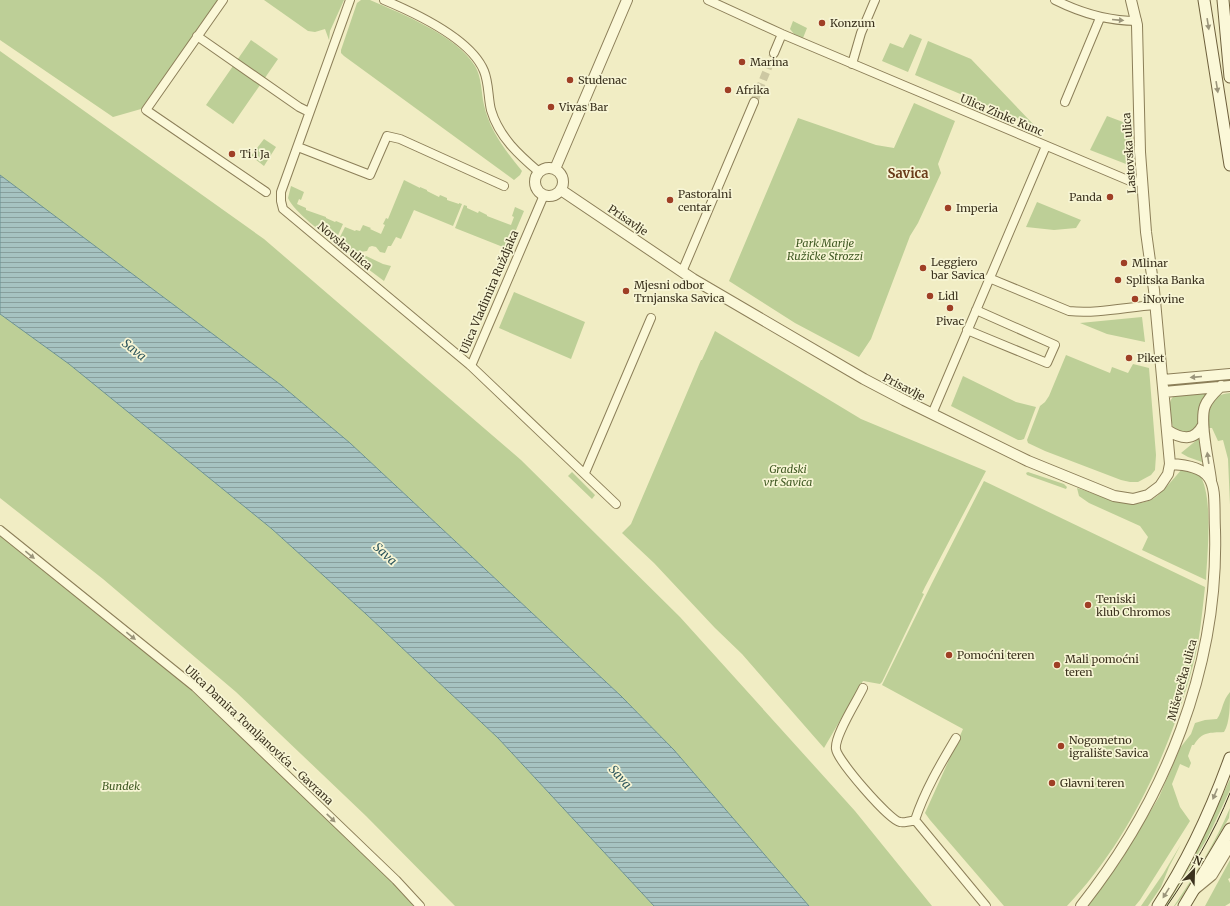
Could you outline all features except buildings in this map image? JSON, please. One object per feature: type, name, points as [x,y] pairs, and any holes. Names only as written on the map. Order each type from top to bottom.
[{"type":"main road","points":[[1204,0],[1230,165]]},
{"type":"main road","points":[[1223,0],[1230,77]]},
{"type":"main road","points":[[1158,906],[1180,870],[1195,841],[1230,758]]},
{"type":"main road","points":[[1184,906],[1230,829]]},
{"type":"street","points":[[223,0],[146,110],[266,192]]},
{"type":"street","name":"Novska ulica","points":[[350,0],[281,192],[283,209],[471,366]]},
{"type":"street","points":[[384,0],[424,19],[446,32],[471,52],[484,71],[491,111],[501,132],[508,144],[539,172]]},
{"type":"street","points":[[555,169],[627,0]]},
{"type":"street","name":"Ulica Zinke Kunc","points":[[708,0],[782,34],[1130,181],[1143,181]]},
{"type":"street","points":[[852,64],[861,33],[875,0]]},
{"type":"street","points":[[1055,0],[1100,18],[1137,21]]},
{"type":"street","name":"Lastovska ulica","points":[[1131,0],[1137,21],[1139,126],[1146,232],[1163,380]]},
{"type":"street","points":[[1065,102],[1100,18]]},
{"type":"street","points":[[774,53],[782,34]]},
{"type":"street","points":[[197,36],[286,98],[310,112]]},
{"type":"street","points":[[682,272],[754,102]]},
{"type":"street","points":[[298,147],[370,175],[387,136],[400,139],[504,186]]},
{"type":"street","points":[[932,414],[1046,146]]},
{"type":"street","points":[[546,168],[555,169],[563,178],[563,186],[561,190],[553,196],[544,195],[540,192],[535,180],[539,172],[546,168]]},
{"type":"street","name":"Prisavlje","points":[[561,190],[682,272],[864,379],[1028,461],[1120,498],[1141,498],[1155,491],[1168,474],[1170,464],[1163,380]]},
{"type":"street","name":"Ulica Vladimira Ruždjaka","points":[[544,195],[471,366],[616,504]]},
{"type":"street","points":[[989,278],[1078,312],[1155,305]]},
{"type":"street","points":[[967,330],[1047,364],[1055,345],[976,310]]},
{"type":"street","points":[[585,473],[651,318]]},
{"type":"street","points":[[1163,380],[1230,374]]},
{"type":"street","points":[[1164,392],[1225,386]]},
{"type":"street","name":"Miševečka ulica","points":[[1081,906],[1107,872],[1142,816],[1178,736],[1193,693],[1206,638],[1215,545],[1214,504],[1203,425],[1203,411],[1206,403],[1225,386]]},
{"type":"street","points":[[1167,430],[1179,436],[1189,437],[1197,433],[1203,425]]},
{"type":"street","points":[[1170,464],[1186,465],[1197,468],[1207,475],[1212,482]]},
{"type":"street","name":"Ulica Damira Tomljanovića - Gavrana","points":[[0,530],[195,687],[396,880],[420,906]]},
{"type":"street","points":[[864,688],[838,735],[836,749],[839,757],[889,816],[900,822],[915,820]]},
{"type":"street","points":[[915,820],[930,782],[956,738]]},
{"type":"street","points":[[915,820],[986,906]]},
{"type":"street","points":[[1195,889],[1212,875],[1230,845]]},
{"type":"green space","points":[[0,0],[218,0],[141,109],[113,117],[0,40]]},
{"type":"green space","points":[[264,0],[344,0],[330,31],[329,40],[325,29],[315,32],[308,31]]},
{"type":"green space","points":[[361,0],[370,0],[412,19],[442,35],[466,55],[475,66],[479,75],[486,114],[490,123],[504,148],[522,171],[520,175],[514,180],[341,53],[357,3]]},
{"type":"green space","points":[[793,21],[807,28],[803,38],[794,34],[790,29]]},
{"type":"green space","points":[[910,34],[922,39],[908,72],[882,61],[890,43],[903,48]]},
{"type":"green space","points":[[251,40],[278,59],[233,124],[206,105]]},
{"type":"green space","points":[[928,41],[971,59],[1034,125],[915,75]]},
{"type":"green space","points":[[0,51],[264,239],[521,460],[680,617],[855,811],[932,906],[809,906],[674,750],[621,696],[350,443],[281,385],[0,175]]},
{"type":"green space","name":"Park Marije Ružičke Strozzi","points":[[914,103],[955,121],[938,164],[941,173],[918,223],[910,236],[871,339],[859,357],[795,323],[729,281],[798,118],[876,145],[894,148]]},
{"type":"green space","points":[[1107,116],[1131,125],[1132,152],[1128,153],[1126,164],[1090,150]]},
{"type":"green space","points":[[264,139],[276,147],[264,166],[251,156]]},
{"type":"green space","points":[[404,180],[439,197],[440,195],[447,198],[447,200],[462,204],[453,226],[414,210],[401,239],[396,237],[391,246],[388,246],[385,253],[380,252],[376,247],[372,246],[369,247],[367,251],[360,252],[353,256],[337,243],[345,227],[355,231],[360,231],[363,225],[381,234],[385,225],[383,224],[386,218],[388,219]]},
{"type":"green space","points":[[291,186],[304,192],[301,200],[299,199],[297,204],[306,208],[306,210],[343,224],[335,242],[309,222],[291,204],[288,198]]},
{"type":"green space","points":[[1037,202],[1081,220],[1076,228],[1054,230],[1026,227]]},
{"type":"green space","points":[[464,205],[478,213],[479,211],[487,216],[511,225],[515,207],[524,211],[508,249],[455,228]]},
{"type":"green space","points":[[364,255],[391,266],[384,281],[356,260]]},
{"type":"green space","points":[[514,292],[585,322],[571,359],[499,328]]},
{"type":"green space","points":[[0,314],[69,364],[272,529],[366,614],[498,738],[654,906],[455,906],[366,816],[236,692],[103,579],[0,498]]},
{"type":"green space","points":[[1142,317],[1145,342],[1107,334],[1080,323]]},
{"type":"green space","name":"Gradski vrt Savica","points":[[715,331],[861,419],[986,471],[922,593],[924,594],[882,682],[880,684],[863,681],[824,748],[742,654],[715,628],[654,563],[622,533],[631,524],[701,360]]},
{"type":"green space","points":[[1066,355],[1110,373],[1112,367],[1128,373],[1133,364],[1149,368],[1156,455],[1155,470],[1151,475],[1138,482],[1121,480],[1028,443],[1027,440],[1040,406],[1049,396]]},
{"type":"green space","points":[[963,376],[1016,402],[1036,407],[1024,439],[1018,440],[951,406]]},
{"type":"green space","points":[[1208,393],[1199,426],[1188,434],[1175,430],[1173,427],[1170,410],[1170,402],[1174,396]]},
{"type":"green space","points":[[1230,393],[1230,505],[1228,459],[1223,440],[1218,441],[1212,428],[1208,428],[1208,415],[1210,404],[1213,400],[1222,394]]},
{"type":"green space","points":[[1200,439],[1202,462],[1181,453]]},
{"type":"green space","points":[[1182,469],[1199,474],[1204,483],[1207,495],[1208,541],[1206,580],[1142,550],[1148,537],[1140,526],[1089,503],[1079,496],[1077,488],[1117,501],[1138,503],[1148,501],[1157,496]]},
{"type":"green space","points":[[572,472],[595,495],[592,499],[568,476]]},
{"type":"green space","points":[[1028,472],[1064,484],[1067,487],[1066,489],[1027,475],[1026,473]]},
{"type":"green space","name":"Nogometno igralište Savica","points":[[984,481],[1205,587],[1199,636],[1193,665],[1184,697],[1159,762],[1145,793],[1110,853],[1089,881],[1067,906],[1004,906],[930,820],[925,813],[963,729],[882,685]]},
{"type":"green space","name":"Bundek","points":[[0,534],[186,682],[416,906],[0,906]]},
{"type":"green space","points":[[1230,692],[1229,719],[1224,732],[1210,733],[1200,737],[1194,745],[1192,745],[1188,756],[1191,763],[1189,768],[1180,764],[1172,784],[1180,807],[1190,821],[1140,900],[1135,906],[1086,906],[1120,862],[1159,797],[1180,748],[1191,734],[1195,723],[1217,719],[1225,699]]},
{"type":"green space","points":[[1230,779],[1230,790],[1208,837],[1169,902],[1166,906],[1163,906],[1189,867]]},
{"type":"green space","points":[[1230,808],[1229,818],[1182,897],[1174,906],[1190,883],[1218,834]]},
{"type":"green space","points":[[1181,844],[1161,887],[1148,906],[1141,906],[1163,874]]},
{"type":"green space","points":[[1230,860],[1230,878],[1228,879],[1230,883],[1230,903],[1225,906],[1205,906]]},
{"type":"water","name":"Sava","points":[[0,175],[281,385],[350,443],[621,696],[674,750],[809,906],[654,906],[498,738],[366,614],[272,529],[69,364],[0,314]]},
{"type":"tunnel","points":[[754,102],[774,53]]},
{"type":"tram line","points":[[1167,906],[1202,851],[1217,823],[1230,793]]},
{"type":"place","name":"Konzum","points":[[822,23]]},
{"type":"place","name":"Marina","points":[[742,62]]},
{"type":"place","name":"Studenac","points":[[570,80]]},
{"type":"place","name":"Afrika","points":[[728,90]]},
{"type":"place","name":"Vivas Bar","points":[[551,107]]},
{"type":"place","name":"Ti i Ja","points":[[232,154]]},
{"type":"place","name":"Panda","points":[[1110,197]]},
{"type":"place","name":"Pastoralni centar","points":[[670,200]]},
{"type":"place","name":"Imperia","points":[[948,208]]},
{"type":"place","name":"Mlinar","points":[[1124,263]]},
{"type":"place","name":"Leggiero bar Savica","points":[[923,268]]},
{"type":"place","name":"Splitska Banka","points":[[1118,280]]},
{"type":"place","name":"Mjesni odbor Trnjanska Savica","points":[[626,291]]},
{"type":"place","name":"Lidl","points":[[930,296]]},
{"type":"place","name":"iNovine","points":[[1135,299]]},
{"type":"place","name":"Pivac","points":[[950,308]]},
{"type":"place","name":"Piket","points":[[1129,358]]},
{"type":"place","name":"Teniski klub Chromos","points":[[1088,605]]},
{"type":"place","name":"Pomoćni teren","points":[[949,655]]},
{"type":"place","name":"Mali pomoćni teren","points":[[1057,665]]},
{"type":"place","name":"Nogometno igralište Savica","points":[[1061,746]]},
{"type":"place","name":"Glavni teren","points":[[1052,783]]},
{"type":"district","name":"Savica","points":[[908,173]]}]
